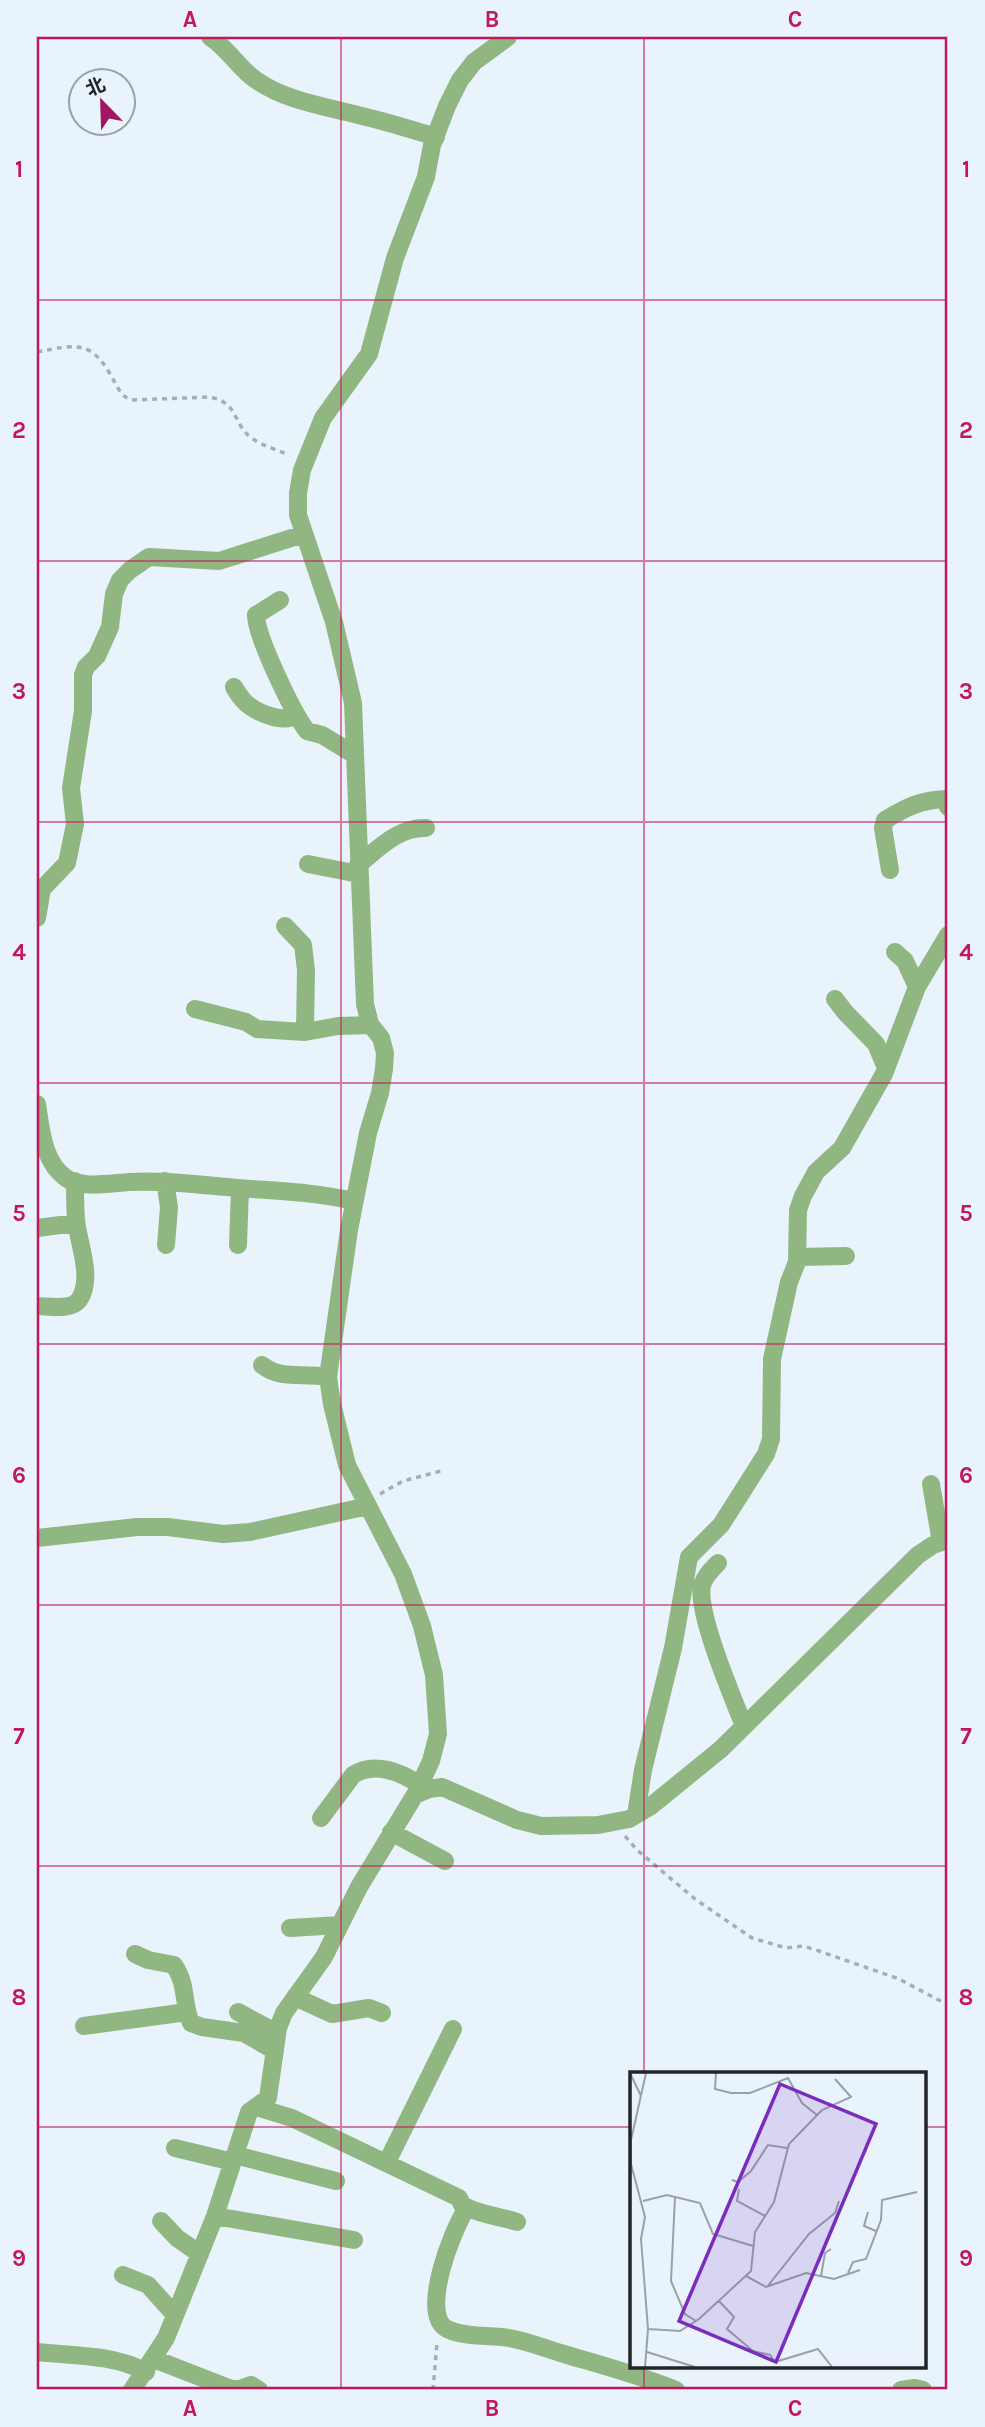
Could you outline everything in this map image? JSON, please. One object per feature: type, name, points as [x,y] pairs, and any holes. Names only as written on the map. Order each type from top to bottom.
[{"type":"street","points":[[210,37],[223,45],[246,72],[267,87],[298,100],[436,137]]},
{"type":"street","points":[[132,2390],[166,2338],[215,2216],[249,2112],[268,2098],[276,2042],[284,2013],[324,1957],[391,1832],[417,1790],[431,1762],[438,1734],[434,1675],[422,1626],[403,1574],[346,1465],[328,1377],[354,1201],[368,1133],[380,1093],[386,1053],[381,1038],[371,1025],[365,1004],[353,704],[334,622],[298,515],[298,493],[305,462],[323,418],[369,354],[395,258],[426,177],[436,137],[460,80],[474,62],[508,37]]},
{"type":"street","points":[[37,918],[42,889],[68,863],[75,824],[71,788],[83,711],[83,676],[86,667],[97,656],[105,642],[110,627],[114,594],[120,580],[130,569],[149,558],[219,561],[304,534]]},
{"type":"street","points":[[280,600],[256,615],[256,622],[261,641],[296,716],[307,731],[322,735],[355,755]]},
{"type":"street","points":[[234,687],[245,703],[257,710],[280,718],[289,719],[296,716]]},
{"type":"street","points":[[890,870],[883,828],[885,820],[909,805],[920,802],[946,799],[948,807]]},
{"type":"street","points":[[308,864],[359,869],[392,838],[406,830],[426,828]]},
{"type":"street","points":[[285,926],[303,945],[306,970],[306,1032]]},
{"type":"street","points":[[636,1815],[643,1769],[673,1648],[689,1557],[721,1525],[766,1454],[771,1440],[772,1359],[797,1257],[799,1210],[808,1183],[821,1166],[842,1148],[886,1068],[917,987],[948,935]]},
{"type":"street","points":[[895,952],[905,961],[917,987]]},
{"type":"street","points":[[835,999],[876,1044],[886,1068]]},
{"type":"street","points":[[195,1009],[246,1022],[257,1029],[306,1032],[338,1026],[371,1025]]},
{"type":"street","points":[[37,1104],[50,1160],[65,1177],[75,1181],[100,1184],[165,1181],[298,1191],[354,1201]]},
{"type":"street","points":[[37,1306],[71,1306],[78,1301],[84,1279],[84,1265],[76,1223],[75,1181]]},
{"type":"street","points":[[165,1181],[169,1207],[166,1245]]},
{"type":"street","points":[[238,1245],[240,1188]]},
{"type":"street","points":[[37,1228],[76,1223]]},
{"type":"street","points":[[797,1257],[846,1256]]},
{"type":"street","points":[[261,1365],[272,1373],[285,1376],[304,1374],[328,1377]]},
{"type":"street","points":[[417,1790],[442,1787],[517,1820],[541,1826],[618,1822],[636,1815],[662,1799],[721,1749],[904,1569],[925,1550],[945,1541],[931,1484]]},
{"type":"street","points":[[37,1538],[137,1527],[168,1527],[223,1534],[250,1532],[367,1503]]},
{"type":"street","points":[[718,1563],[706,1576],[702,1597],[710,1634],[744,1726]]},
{"type":"street","points":[[321,1818],[353,1775],[359,1771],[375,1767],[406,1776],[417,1790]]},
{"type":"street","points":[[391,1832],[445,1861]]},
{"type":"street","points":[[290,1927],[340,1925]]},
{"type":"street","points":[[135,1954],[148,1960],[174,1965],[185,1987],[187,2012],[191,2023],[276,2042]]},
{"type":"street","points":[[295,1997],[332,2014],[369,2008],[382,2013]]},
{"type":"street","points":[[84,2026],[187,2012]]},
{"type":"street","points":[[239,2012],[276,2042]]},
{"type":"street","points":[[387,2162],[453,2029]]},
{"type":"street","points":[[256,2107],[292,2118],[459,2198],[465,2211],[450,2242],[438,2288],[436,2313],[442,2324],[450,2330],[513,2338],[643,2377],[676,2390]]},
{"type":"street","points":[[175,2148],[336,2181]]},
{"type":"street","points":[[464,2206],[476,2213],[517,2222]]},
{"type":"street","points":[[215,2216],[354,2240]]},
{"type":"street","points":[[161,2221],[177,2238],[200,2254]]},
{"type":"street","points":[[122,2275],[148,2285],[175,2315]]},
{"type":"street","points":[[37,2352],[150,2365],[231,2389],[251,2385],[259,2390]]},
{"type":"street","points":[[901,2390],[923,2390]]},
{"type":"path","points":[[37,352],[84,347],[102,360],[118,390],[132,401],[210,397],[220,399],[229,406],[240,425],[253,439],[305,462]]},
{"type":"path","points":[[367,1503],[403,1481],[442,1471]]},
{"type":"path","points":[[618,1822],[637,1850],[695,1899],[752,1938],[786,1948],[803,1946],[820,1951],[899,1979],[948,2005]]},
{"type":"path","points":[[433,2390],[437,2338],[442,2324]]}]
